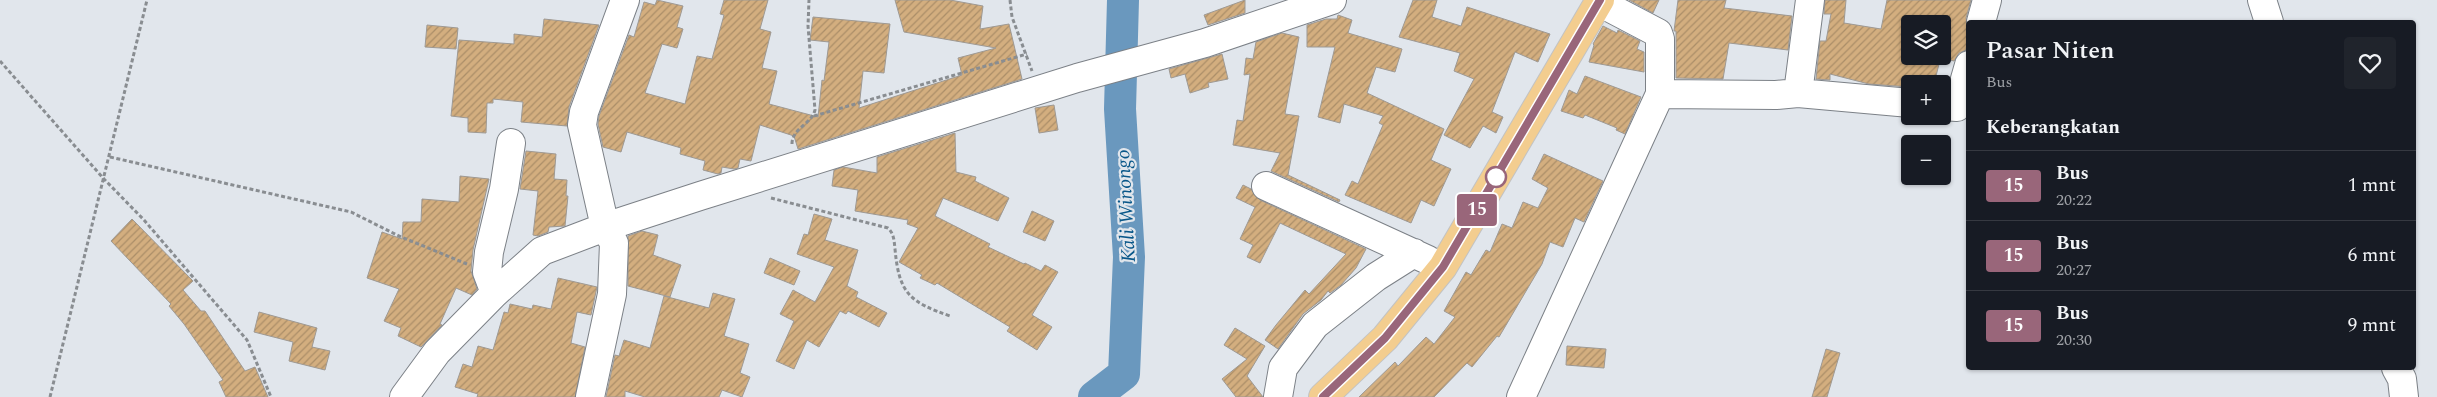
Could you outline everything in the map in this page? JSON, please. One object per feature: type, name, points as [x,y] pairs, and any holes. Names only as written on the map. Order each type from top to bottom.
[{"type":"main road","points":[[1323,397],[1385,338],[1443,267],[1600,1]]},
{"type":"street","points":[[590,397],[612,294],[614,243],[605,227],[582,125],[584,112],[625,0]]},
{"type":"street","points":[[404,397],[491,282],[542,251],[605,227],[796,166],[1077,78],[1205,43],[1298,6],[1332,0]]},
{"type":"street","points":[[1798,93],[1810,0]]},
{"type":"street","points":[[1982,20],[1987,0]]},
{"type":"street","points":[[2262,0],[2268,20]]},
{"type":"street","points":[[1522,397],[1660,94],[1660,39],[1658,33],[1600,1]]},
{"type":"street","points":[[1956,108],[1966,75]]},
{"type":"street","points":[[1660,94],[1776,95],[1798,93],[1901,102]]},
{"type":"street","points":[[491,282],[489,252],[504,190],[511,142]]},
{"type":"street","points":[[1266,186],[1443,267]]},
{"type":"street","points":[[1278,397],[1283,368],[1315,325],[1376,277],[1414,253]]},
{"type":"street","points":[[2397,370],[2402,379],[2404,397]]},
{"type":"path","points":[[50,397],[147,0]]},
{"type":"path","points":[[809,0],[808,26],[815,102],[814,116]]},
{"type":"path","points":[[1010,0],[1012,17],[1039,90]]},
{"type":"path","points":[[796,166],[791,141],[793,136],[814,116],[1027,54]]},
{"type":"path","points":[[0,60],[104,179],[144,220],[247,340],[271,397]]},
{"type":"path","points":[[110,157],[350,212],[437,253],[491,282]]},
{"type":"path","points":[[766,197],[888,228],[895,240],[900,277],[911,298],[924,307],[950,316]]},
{"type":"building","points":[[657,0],[683,6],[677,27],[683,29],[677,48],[662,44],[645,93],[685,104],[697,56],[712,59],[724,15],[720,14],[724,0],[768,0],[760,29],[771,32],[762,68],[777,71],[769,104],[818,117],[829,42],[810,40],[813,17],[890,24],[884,73],[863,71],[859,108],[962,75],[958,58],[996,48],[904,32],[895,0],[950,0],[983,6],[980,29],[1009,24],[1022,79],[798,149],[794,136],[760,125],[751,161],[740,159],[738,168],[722,167],[721,173],[718,174],[703,170],[705,161],[680,154],[681,148],[627,132],[621,152],[603,147],[598,124],[599,116],[629,35],[634,37],[644,2],[655,5]]},
{"type":"building","points":[[1245,0],[1245,13],[1208,25],[1204,15]]},
{"type":"building","points":[[1413,0],[1437,0],[1432,17],[1461,26],[1467,7],[1550,34],[1538,62],[1515,52],[1492,112],[1503,117],[1496,133],[1483,126],[1470,148],[1444,135],[1474,79],[1454,71],[1460,53],[1399,37]]},
{"type":"building","points":[[1629,0],[1659,0],[1653,13]]},
{"type":"building","points":[[1678,0],[1726,0],[1724,8],[1792,16],[1788,50],[1729,43],[1723,79],[1676,78],[1676,31],[1674,31]]},
{"type":"building","points":[[1825,0],[1846,0],[1844,23],[1881,29],[1887,0],[1971,0],[1966,18],[1966,50],[1959,53],[1954,61],[1951,60],[1951,15],[1901,15],[1901,65],[1939,65],[1936,75],[1901,75],[1901,86],[1869,84],[1830,74],[1830,80],[1816,79],[1820,41],[1826,41],[1831,14],[1824,14]]},
{"type":"building","points":[[1338,15],[1352,20],[1348,33],[1402,49],[1395,72],[1376,67],[1367,93],[1444,129],[1431,160],[1451,169],[1434,206],[1421,200],[1411,223],[1345,195],[1352,181],[1358,184],[1383,125],[1379,123],[1383,116],[1344,104],[1340,123],[1318,117],[1335,47],[1307,47],[1307,25],[1326,19],[1337,19]]},
{"type":"building","points":[[544,19],[599,25],[569,107],[567,126],[521,122],[523,102],[493,99],[493,103],[487,103],[486,133],[468,132],[468,118],[451,116],[459,40],[514,44],[514,34],[542,37]]},
{"type":"building","points":[[427,25],[458,28],[456,49],[425,47]]},
{"type":"building","points":[[1603,26],[1617,33],[1618,30],[1640,41],[1637,49],[1644,52],[1644,72],[1589,62],[1593,44]]},
{"type":"building","points":[[1282,33],[1299,37],[1285,114],[1299,116],[1288,175],[1340,200],[1339,202],[1271,171],[1280,153],[1233,145],[1237,120],[1243,121],[1250,74],[1244,75],[1246,58],[1253,59],[1256,42]]},
{"type":"building","points":[[1222,54],[1228,79],[1208,83],[1209,87],[1190,93],[1185,74],[1171,78],[1169,69]]},
{"type":"building","points":[[1585,76],[1641,97],[1625,134],[1616,130],[1617,128],[1585,115],[1583,118],[1561,111],[1569,90],[1577,94]]},
{"type":"building","points":[[1054,105],[1058,130],[1039,133],[1035,108]]},
{"type":"building","points":[[955,133],[956,172],[976,177],[975,181],[1009,198],[998,221],[943,198],[935,216],[990,244],[988,247],[1024,264],[1041,271],[1045,265],[1058,272],[1032,315],[1052,327],[1037,350],[1007,331],[1010,327],[937,283],[935,285],[920,278],[922,275],[899,262],[918,228],[907,224],[908,220],[855,211],[858,190],[832,186],[834,170],[843,167],[877,173],[877,157]]},
{"type":"building","points":[[526,151],[556,154],[554,179],[567,180],[566,196],[568,196],[565,226],[549,227],[548,232],[538,236],[533,235],[538,191],[520,189]]},
{"type":"building","points":[[1544,154],[1603,181],[1584,222],[1575,218],[1563,247],[1550,242],[1542,264],[1499,337],[1497,336],[1472,367],[1467,363],[1434,397],[1359,397],[1395,362],[1398,366],[1426,337],[1434,344],[1455,317],[1444,311],[1466,272],[1471,275],[1486,250],[1490,252],[1502,224],[1512,228],[1523,202],[1538,208],[1548,188],[1532,179]]},
{"type":"building","points":[[460,176],[489,179],[473,250],[471,271],[477,289],[472,295],[456,288],[440,324],[442,325],[421,347],[398,336],[401,328],[384,321],[399,289],[367,278],[382,232],[402,239],[403,222],[421,222],[422,199],[459,202]]},
{"type":"building","points":[[1243,185],[1251,189],[1260,200],[1366,249],[1356,268],[1341,285],[1330,293],[1328,291],[1321,300],[1303,314],[1278,349],[1265,340],[1305,290],[1309,294],[1346,254],[1280,223],[1260,263],[1247,257],[1253,245],[1240,239],[1255,207],[1236,198]]},
{"type":"building","points":[[1032,211],[1054,221],[1045,241],[1023,232]]},
{"type":"building","points":[[814,214],[832,219],[825,240],[858,250],[847,286],[858,292],[856,297],[887,313],[879,327],[848,311],[846,314],[840,311],[819,347],[807,340],[794,369],[776,361],[794,321],[780,314],[793,290],[815,302],[834,267],[797,254],[804,234],[808,235]]},
{"type":"building","points":[[132,219],[193,281],[183,290],[201,311],[205,311],[245,371],[255,367],[268,397],[226,397],[219,382],[223,380],[184,324],[169,306],[171,304],[111,241]]},
{"type":"building","points":[[642,231],[658,235],[653,255],[681,265],[670,297],[628,286],[628,236]]},
{"type":"building","points":[[770,258],[800,271],[794,285],[764,273]]},
{"type":"building","points":[[558,278],[597,287],[591,315],[577,312],[571,343],[585,347],[575,397],[477,397],[478,394],[455,387],[463,364],[472,367],[478,346],[493,350],[504,312],[508,313],[510,304],[532,309],[533,305],[551,309]]},
{"type":"building","points":[[713,293],[735,299],[724,336],[749,344],[740,373],[750,377],[742,397],[722,390],[719,397],[645,397],[625,391],[625,397],[606,397],[615,355],[619,356],[624,340],[650,348],[664,296],[709,308]]},
{"type":"building","points":[[259,312],[317,328],[312,347],[330,351],[325,370],[289,361],[293,342],[254,332]]},
{"type":"building","points":[[1235,328],[1265,346],[1247,376],[1263,397],[1236,397],[1222,379],[1247,359],[1224,345]]},
{"type":"building","points":[[1567,346],[1606,349],[1604,368],[1566,365]]},
{"type":"building","points":[[1826,349],[1840,353],[1827,397],[1812,397]]},
{"type":"waterway","name":"Kali Winongo","points":[[1094,397],[1124,374],[1129,257],[1120,109],[1123,0]]},
{"type":"bus line","name":"15","points":[[1323,397],[1385,338],[1443,267],[1600,0]]}]
